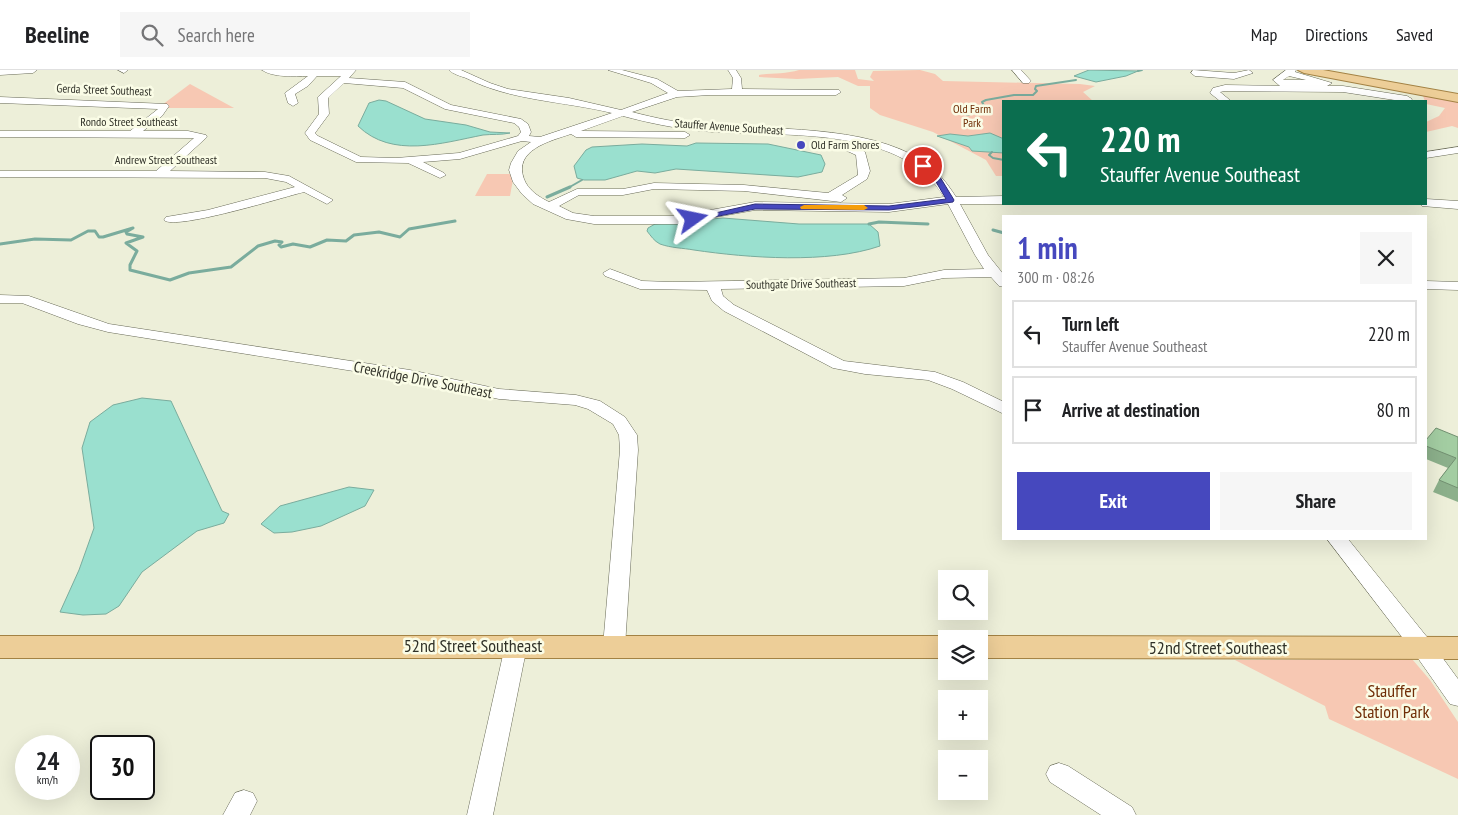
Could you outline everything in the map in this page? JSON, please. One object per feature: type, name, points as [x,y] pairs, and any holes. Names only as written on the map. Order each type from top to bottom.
[{"type":"main road","points":[[1304,70],[1412,93],[1458,97]]},
{"type":"main road","points":[[1314,70],[1412,93]]},
{"type":"main road","name":"52nd Street Southeast","points":[[0,647],[938,647]]},
{"type":"main road","name":"52nd Street Southeast","points":[[988,647],[1458,648]]},
{"type":"street","points":[[0,72],[33,70]]},
{"type":"street","points":[[266,70],[348,74],[405,85],[448,107],[471,113],[504,117],[517,122],[524,126],[526,132],[522,138]]},
{"type":"street","name":"Stauffer Avenue Southeast","points":[[453,70],[500,90],[570,101],[678,125],[822,134],[866,142],[909,157],[938,179],[982,259],[992,273],[1002,281]]},
{"type":"street","points":[[612,70],[650,80],[676,94]]},
{"type":"street","points":[[732,70],[737,78],[737,92]]},
{"type":"street","points":[[1016,70],[1026,80]]},
{"type":"street","points":[[1199,70],[1195,73],[1223,76],[1242,76],[1249,72]]},
{"type":"street","points":[[1236,70],[1259,74]]},
{"type":"street","points":[[1290,72],[1327,83],[1280,82],[1274,77],[1290,72]]},
{"type":"street","points":[[293,103],[290,93],[304,84],[315,73]]},
{"type":"street","points":[[348,74],[323,97],[324,114],[310,133],[314,138],[360,160],[410,160],[460,156],[522,138],[541,140]]},
{"type":"street","points":[[1225,100],[1215,93],[1216,90],[1343,90],[1412,93]]},
{"type":"street","points":[[836,92],[676,94],[541,140],[522,153],[516,163],[515,170],[519,182],[526,192],[537,201],[581,218],[615,221],[678,220],[755,206],[873,208],[907,206],[924,202],[950,200],[1002,200]]},
{"type":"street","name":"Gerda Street Southeast","points":[[0,100],[160,104],[164,106],[159,114],[132,134]]},
{"type":"street","points":[[568,132],[582,135],[768,136],[838,143],[852,148],[861,154],[864,171],[863,177],[831,196]]},
{"type":"street","name":"Rondo Street Southeast","points":[[0,134],[188,134],[202,137],[160,174]]},
{"type":"street","points":[[1427,155],[1458,150]]},
{"type":"street","points":[[410,160],[440,175]]},
{"type":"street","name":"Andrew Street Southeast","points":[[0,174],[265,175],[289,179],[327,200]]},
{"type":"street","points":[[549,207],[577,192],[623,192],[654,186],[744,188],[831,196],[873,208]]},
{"type":"street","points":[[170,220],[209,214],[305,188]]},
{"type":"street","points":[[1427,204],[1458,205]]},
{"type":"street","name":"Southgate Drive Southeast","points":[[610,273],[624,280],[651,286],[896,283],[916,281],[944,274],[992,273]]},
{"type":"street","points":[[712,285],[717,298],[729,308],[839,365],[857,369],[942,379],[1002,407]]},
{"type":"street","points":[[1427,285],[1458,286]]},
{"type":"street","name":"Creekridge Drive Southeast","points":[[0,299],[24,299],[82,322],[108,328],[410,375],[499,394],[576,400],[594,405],[610,413],[619,420],[628,435],[629,450],[614,646]]},
{"type":"street","points":[[1338,540],[1423,648],[1458,697]]},
{"type":"street","points":[[480,815],[516,646]]},
{"type":"street","points":[[1059,774],[1123,815]]},
{"type":"green space","name":"Old Farm Park","points":[[799,70],[855,70],[858,79],[874,81],[870,77],[873,71],[920,70],[935,74],[943,81],[1080,84],[1095,86],[1083,92],[1092,100],[1002,100],[1002,176],[996,176],[986,160],[933,132],[880,115],[870,108],[870,86],[858,86],[838,77],[797,79],[759,77],[759,75]]},
{"type":"green space","points":[[190,84],[234,108],[158,108]]},
{"type":"green space","points":[[1429,95],[1458,100],[1458,128],[1452,126],[1427,132],[1427,122],[1439,116],[1445,108],[1427,104],[1427,100],[1424,100],[1423,96]]},
{"type":"green space","points":[[487,174],[514,174],[510,196],[475,196]]},
{"type":"green space","name":"Stauffer Station Park","points":[[1412,659],[1430,680],[1458,722],[1458,779],[1329,719],[1325,706],[1235,660]]},
{"type":"water","points":[[1089,70],[1138,71],[1126,76],[1096,82],[1074,76]]},
{"type":"water","points":[[379,100],[386,101],[425,119],[466,125],[490,132],[510,133],[483,135],[451,142],[418,146],[386,142],[371,136],[358,126],[369,103]]},
{"type":"water","points":[[990,133],[1002,138],[1002,153],[972,151],[969,147],[937,136],[950,134],[968,136]]},
{"type":"water","points":[[696,143],[768,144],[821,155],[825,164],[822,172],[798,177],[676,169],[655,173],[637,171],[605,180],[577,178],[574,166],[586,150],[592,147],[642,144],[687,146]]},
{"type":"water","points":[[723,218],[799,224],[869,224],[878,232],[880,246],[859,252],[837,255],[788,258],[763,257],[715,253],[668,246],[658,243],[647,231],[648,228],[655,224]]},
{"type":"water","points":[[142,398],[171,401],[222,511],[229,514],[224,523],[197,531],[142,572],[119,606],[106,614],[83,615],[60,612],[79,570],[94,528],[82,448],[90,422],[113,405]]},
{"type":"water","points":[[349,487],[374,490],[365,506],[321,526],[292,532],[274,533],[261,524],[280,506]]},
{"type":"building","points":[[1436,428],[1458,437],[1458,488],[1439,480],[1456,458],[1427,446],[1427,439]]},
{"type":"waterway","points":[[1138,71],[1142,70]]},
{"type":"waterway","points":[[967,115],[986,109],[982,102],[986,100],[1014,95],[1033,95],[1037,91],[1035,89],[1036,86],[1076,80]]},
{"type":"waterway","points":[[992,152],[989,155],[1002,160]]},
{"type":"waterway","points":[[569,187],[582,180]]},
{"type":"waterway","points":[[547,197],[569,187]]},
{"type":"waterway","points":[[0,244],[35,239],[71,240],[88,231],[95,231],[99,237],[103,237],[133,228],[126,232],[127,234],[143,237],[126,243],[137,251],[130,265],[130,270],[170,280],[189,273],[231,267],[258,246],[275,241],[282,242],[279,245],[281,247],[293,244],[310,247],[327,240],[346,241],[354,235],[379,232],[400,237],[409,229],[455,221]]},
{"type":"waterway","points":[[869,224],[879,222],[928,224]]},
{"type":"waterway","points":[[993,230],[1002,232]]},
{"type":"slow traffic","points":[[804,207],[864,208]]},
{"type":"place","name":"Old Farm Shores","points":[[801,145]]},
{"type":"route","points":[[693,219],[755,206],[889,208],[950,200],[938,179],[923,166]]}]
